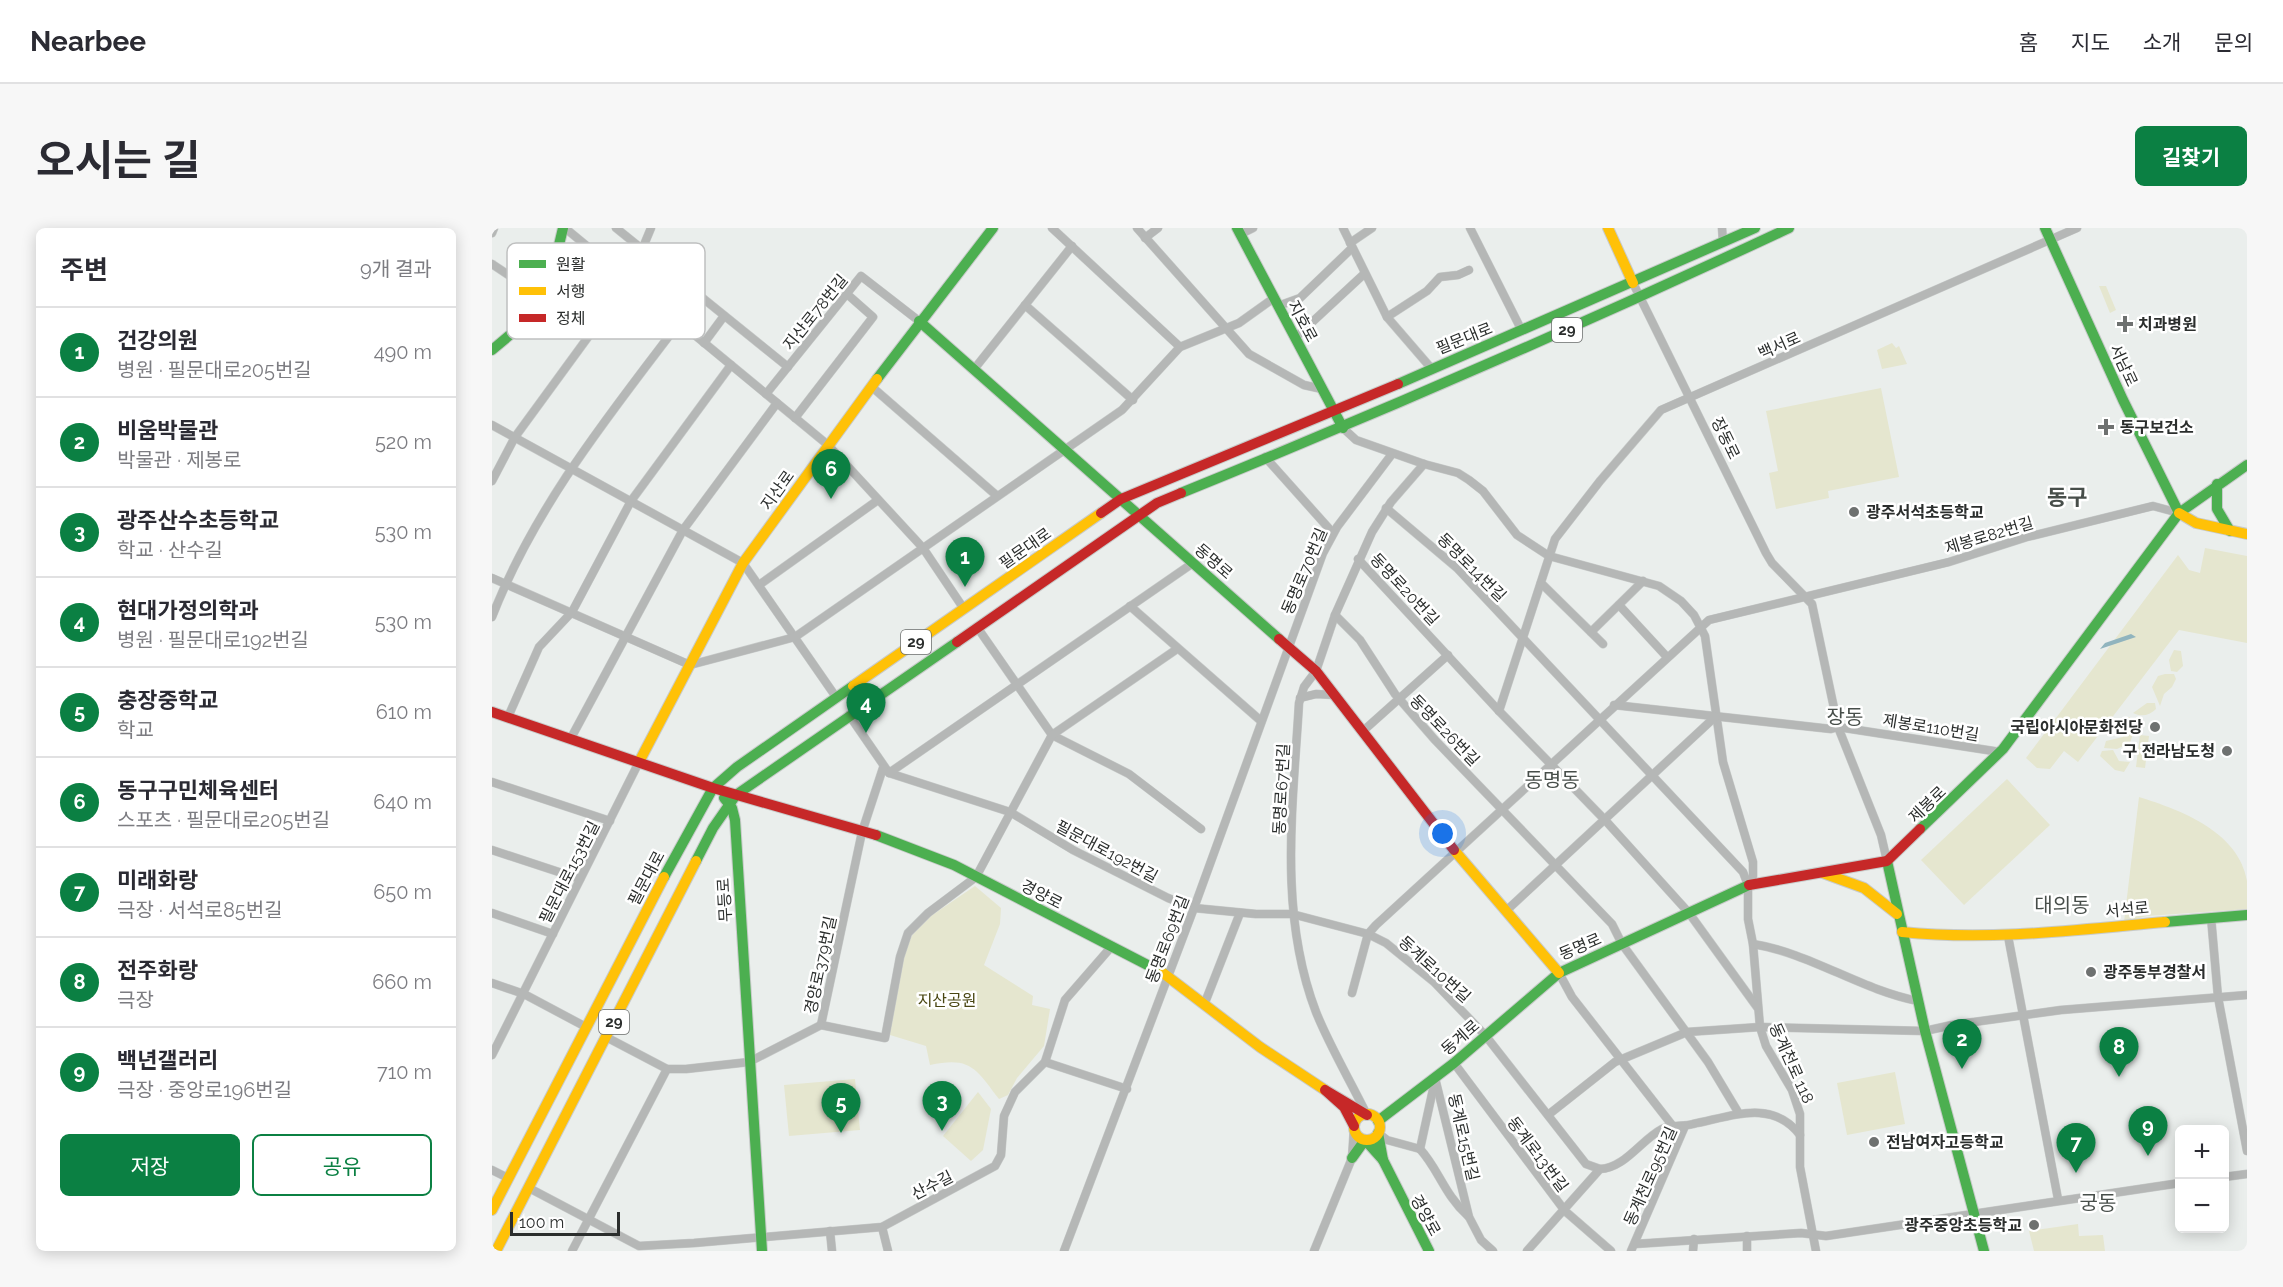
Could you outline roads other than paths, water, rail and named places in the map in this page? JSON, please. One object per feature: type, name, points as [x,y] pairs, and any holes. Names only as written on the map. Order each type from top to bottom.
[{"type":"street","points":[[492,233],[494,228]]},
{"type":"street","points":[[560,243],[564,228],[582,243]]},
{"type":"street","points":[[616,228],[633,243]]},
{"type":"street","points":[[644,243],[651,228]]},
{"type":"street","name":"지산로","points":[[639,762],[743,563],[919,321],[993,228]]},
{"type":"street","points":[[1052,228],[1180,347]]},
{"type":"street","points":[[1137,228],[1249,354],[1304,385],[1322,389]]},
{"type":"street","points":[[1145,238],[1158,228]]},
{"type":"street","points":[[1239,231],[1253,228]]},
{"type":"street","points":[[1343,228],[1364,274],[1388,317],[1431,368]]},
{"type":"street","points":[[492,578],[690,665],[795,637],[1133,400],[1180,347],[1239,323],[1276,302],[1300,298],[1372,228]]},
{"type":"street","points":[[1470,228],[1521,331]]},
{"type":"street","points":[[1608,228],[1633,283]]},
{"type":"street","points":[[1722,228],[1723,242]]},
{"type":"street","name":"필문대로","points":[[492,1210],[696,814],[713,788],[737,767],[1121,500],[1334,412],[1431,368],[1633,283],[1754,228]]},
{"type":"street","name":"필문대로","points":[[496,1251],[732,799],[849,715],[1157,502],[1265,457],[1343,428],[1641,297],[1789,228]]},
{"type":"street","name":"서남로","points":[[2045,228],[2123,400],[2179,513]]},
{"type":"street","name":"백서로","points":[[1524,640],[1549,556],[1562,527],[1653,417],[1668,406],[1691,398],[2077,228]]},
{"type":"street","name":"지호로","points":[[1239,231],[1343,428]]},
{"type":"street","points":[[975,368],[1072,246]]},
{"type":"street","points":[[492,264],[507,274]]},
{"type":"street","points":[[1388,317],[1427,291],[1440,277],[1458,275],[1469,270]]},
{"type":"street","points":[[1295,338],[1364,274]]},
{"type":"street","name":"지산로78번길","points":[[766,394],[861,276],[919,321]]},
{"type":"street","name":"장동로","points":[[1633,283],[1766,553],[1779,572],[1812,604],[1838,727],[1881,834],[1887,861]]},
{"type":"street","points":[[795,418],[873,317],[847,294]]},
{"type":"street","points":[[705,301],[788,367]]},
{"type":"street","points":[[1025,305],[1133,400]]},
{"type":"street","points":[[704,343],[724,316]]},
{"type":"street","name":"동명로","points":[[919,321],[1316,671],[1458,853],[1559,973],[1748,885],[1887,861]]},
{"type":"street","points":[[492,350],[507,337]]},
{"type":"street","points":[[492,481],[515,437],[587,339]]},
{"type":"street","points":[[492,617],[505,583],[571,468],[666,339]]},
{"type":"street","points":[[699,339],[828,445],[923,548],[964,609]]},
{"type":"street","points":[[508,717],[539,647],[572,612],[631,501],[731,365]]},
{"type":"street","points":[[872,387],[996,495]]},
{"type":"street","points":[[571,738],[683,530],[777,403]]},
{"type":"street","points":[[492,425],[743,563],[836,697]]},
{"type":"street","points":[[1343,428],[1356,440],[1392,454],[1458,473],[1483,491],[1517,535],[1549,556],[1643,581],[1669,591],[1681,601],[1701,625]]},
{"type":"street","name":"동명로70번길","points":[[1289,645],[1306,596],[1333,533],[1392,454]]},
{"type":"street","points":[[1265,457],[1333,533]]},
{"type":"street","points":[[1358,559],[1386,508],[1424,464]]},
{"type":"street","name":"제봉로","points":[[1887,861],[2000,752],[2179,513],[2247,465]]},
{"type":"street","points":[[2217,484],[2214,501],[2216,510],[2230,531]]},
{"type":"street","points":[[759,585],[878,500]]},
{"type":"street","name":"제봉로82번길","points":[[1806,597],[1949,562],[1971,552],[2153,506],[2179,513]]},
{"type":"street","name":"동명로14번길","points":[[1386,508],[1449,560],[1652,777],[1740,866],[1748,885]]},
{"type":"street","points":[[2179,513],[2196,523],[2247,534]]},
{"type":"street","name":"동명로20번길","points":[[1335,615],[1358,559],[1499,711],[1605,820],[1689,913]]},
{"type":"street","points":[[862,831],[886,770],[1017,685],[1193,563]]},
{"type":"street","points":[[1591,632],[1643,581]]},
{"type":"street","points":[[1541,583],[1603,644]]},
{"type":"street","points":[[1352,993],[1368,934],[1504,811],[1551,764],[1701,625],[1724,616],[1806,597]]},
{"type":"street","points":[[1619,605],[1667,657]]},
{"type":"street","points":[[1130,606],[1261,721]]},
{"type":"street","points":[[1316,671],[1335,615],[1360,640],[1400,700],[1448,655]]},
{"type":"street","name":"동계천로 118","points":[[1701,625],[1705,636],[1715,717],[1728,783],[1753,862],[1753,876],[1748,885],[1748,919],[1753,944],[1760,1027],[1766,1046],[1795,1097],[1800,1114],[1800,1167],[1815,1235],[1816,1251]]},
{"type":"street","points":[[976,627],[1052,735],[1129,774],[1201,829]]},
{"type":"street","points":[[1499,711],[1524,640]]},
{"type":"street","name":"동명로69번길","points":[[1064,1251],[1127,1089],[1289,645]]},
{"type":"street","points":[[820,1025],[885,1038],[900,957],[908,933],[928,913],[976,876],[1052,735],[1177,649]]},
{"type":"street","name":"동명로67번길","points":[[1316,671],[1300,698],[1290,876],[1292,914],[1302,966],[1317,1012],[1367,1115]]},
{"type":"street","points":[[1300,698],[1316,694],[1335,695]]},
{"type":"street","name":"동명로26번길","points":[[1363,731],[1400,700],[1435,740],[1612,924],[1622,944],[1708,1062],[1738,1112]]},
{"type":"street","name":"제봉로110번길","points":[[1614,705],[1831,729],[1838,727],[2000,752]]},
{"type":"street","points":[[492,712],[713,788]]},
{"type":"street","points":[[849,715],[886,770]]},
{"type":"street","points":[[1507,910],[1715,717]]},
{"type":"street","name":"필문대로153번길","points":[[492,1055],[639,762]]},
{"type":"street","name":"필문대로192번길","points":[[886,770],[1010,812],[1128,879],[1194,908],[1236,913]]},
{"type":"street","points":[[492,782],[610,821]]},
{"type":"street","name":"경양로","points":[[713,788],[732,799],[862,831],[920,850],[976,876],[1160,970],[1166,977],[1260,1047],[1325,1090],[1378,1121]]},
{"type":"street","name":"무등로","points":[[732,799],[762,1251]]},
{"type":"street","name":"경양로379번길","points":[[749,1062],[820,1025],[862,831]]},
{"type":"street","points":[[492,850],[580,879]]},
{"type":"street","points":[[1887,861],[1897,914],[1925,1031],[1984,1251]]},
{"type":"street","points":[[1820,872],[1864,888],[1897,914]]},
{"type":"street","points":[[1204,1005],[1236,913],[1292,914]]},
{"type":"street","points":[[1689,913],[1757,1007]]},
{"type":"street","points":[[492,914],[553,934]]},
{"type":"street","name":"동계로10번길","points":[[1292,914],[1368,934],[1407,958],[1485,1035],[1586,1164],[1600,1169]]},
{"type":"street","name":"서석로","points":[[1902,932],[1921,935],[2007,936],[2247,915]]},
{"type":"street","points":[[2211,917],[2218,997],[2247,1152]]},
{"type":"street","points":[[2007,936],[2058,1199]]},
{"type":"street","points":[[1753,944],[1809,962],[1893,995],[1918,1001]]},
{"type":"street","points":[[1112,946],[1065,1000],[1045,1062],[1127,1089]]},
{"type":"street","points":[[1559,973],[1572,997],[1672,1125]]},
{"type":"street","name":"동계로","points":[[1378,1121],[1454,1063],[1559,973]]},
{"type":"street","points":[[492,983],[524,994],[586,1026]]},
{"type":"street","points":[[1548,1115],[1622,1059],[1687,1032],[1760,1027],[1925,1031],[2021,1015],[2247,994]]},
{"type":"street","points":[[606,1037],[667,1069],[749,1062]]},
{"type":"street","name":"산수길","points":[[637,1248],[882,1227],[995,1166],[1001,1155],[1004,1116],[1010,1100],[1023,1081],[1045,1062]]},
{"type":"street","name":"동계로13번길","points":[[1454,1063],[1565,1211],[1611,1251]]},
{"type":"street","points":[[572,1251],[667,1069]]},
{"type":"street","name":"동계로15번길","points":[[1435,1078],[1420,1149],[1428,1158],[1451,1201],[1469,1217]]},
{"type":"street","name":"동계로15번길","points":[[1435,1078],[1469,1217],[1481,1240],[1492,1251]]},
{"type":"street","name":"경양로","points":[[1325,1090],[1344,1107],[1359,1137],[1365,1140],[1383,1160],[1398,1194],[1429,1251]]},
{"type":"street","name":"동계천로95번길","points":[[1633,1247],[1685,1126],[1738,1112],[1770,1114],[1793,1126],[1800,1135]]},
{"type":"street","points":[[1352,1158],[1354,1127],[1357,1119],[1367,1115]]},
{"type":"street","points":[[1378,1121],[1383,1160]]},
{"type":"street","points":[[1527,1251],[1600,1169],[1617,1164],[1655,1133],[1672,1125],[1685,1126]]},
{"type":"street","points":[[1378,1134],[1387,1140],[1420,1149]]},
{"type":"street","points":[[1314,1251],[1352,1158],[1365,1140],[1373,1139],[1378,1134]]},
{"type":"street","points":[[492,1170],[508,1178]]},
{"type":"street","points":[[2229,1176],[2247,1174]]},
{"type":"street","points":[[1633,1247],[1694,1239],[1826,1236],[2058,1199],[2175,1184]]},
{"type":"street","points":[[529,1188],[637,1248]]},
{"type":"street","points":[[882,1227],[888,1251]]},
{"type":"street","points":[[831,1231],[832,1251]]},
{"type":"street","points":[[1747,1236],[1747,1251]]},
{"type":"street","points":[[1693,1251],[1694,1239]]},
{"type":"street","points":[[1481,1240],[1485,1251]]},
{"type":"water","points":[[2131,634],[2136,637],[2100,649],[2105,643]]},
{"type":"place","name":"치과병원","points":[[2125,324]]},
{"type":"place","name":"동구보건소","points":[[2106,427]]},
{"type":"place","name":"동구구민체육센터","points":[[831,499]]},
{"type":"place","name":"광주서석초등학교","points":[[1854,512]]},
{"type":"place","name":"건강의원","points":[[965,587]]},
{"type":"place","name":"국립아시아문화전당","points":[[2155,727]]},
{"type":"place","name":"현대가정의학과","points":[[866,733]]},
{"type":"place","name":"구 전라남도청","points":[[2227,751]]},
{"type":"place","name":"광주동부경찰서","points":[[2091,972]]},
{"type":"place","name":"비움박물관","points":[[1962,1069]]},
{"type":"place","name":"전주화랑","points":[[2119,1077]]},
{"type":"place","name":"광주산수초등학교","points":[[942,1131]]},
{"type":"place","name":"충장중학교","points":[[841,1133]]},
{"type":"place","name":"전남여자고등학교","points":[[1874,1142]]},
{"type":"place","name":"백년갤러리","points":[[2148,1156]]},
{"type":"place","name":"미래화랑","points":[[2076,1173]]},
{"type":"place","name":"광주중앙초등학교","points":[[2034,1225]]},
{"type":"district","name":"동구","points":[[2067,497]]},
{"type":"district","name":"장동","points":[[1845,717]]},
{"type":"district","name":"동명동","points":[[1552,780]]},
{"type":"district","name":"대의동","points":[[2062,905]]},
{"type":"district","name":"궁동","points":[[2098,1203]]},
{"type":"park label","name":"지산공원","points":[[947,1000]]}]
